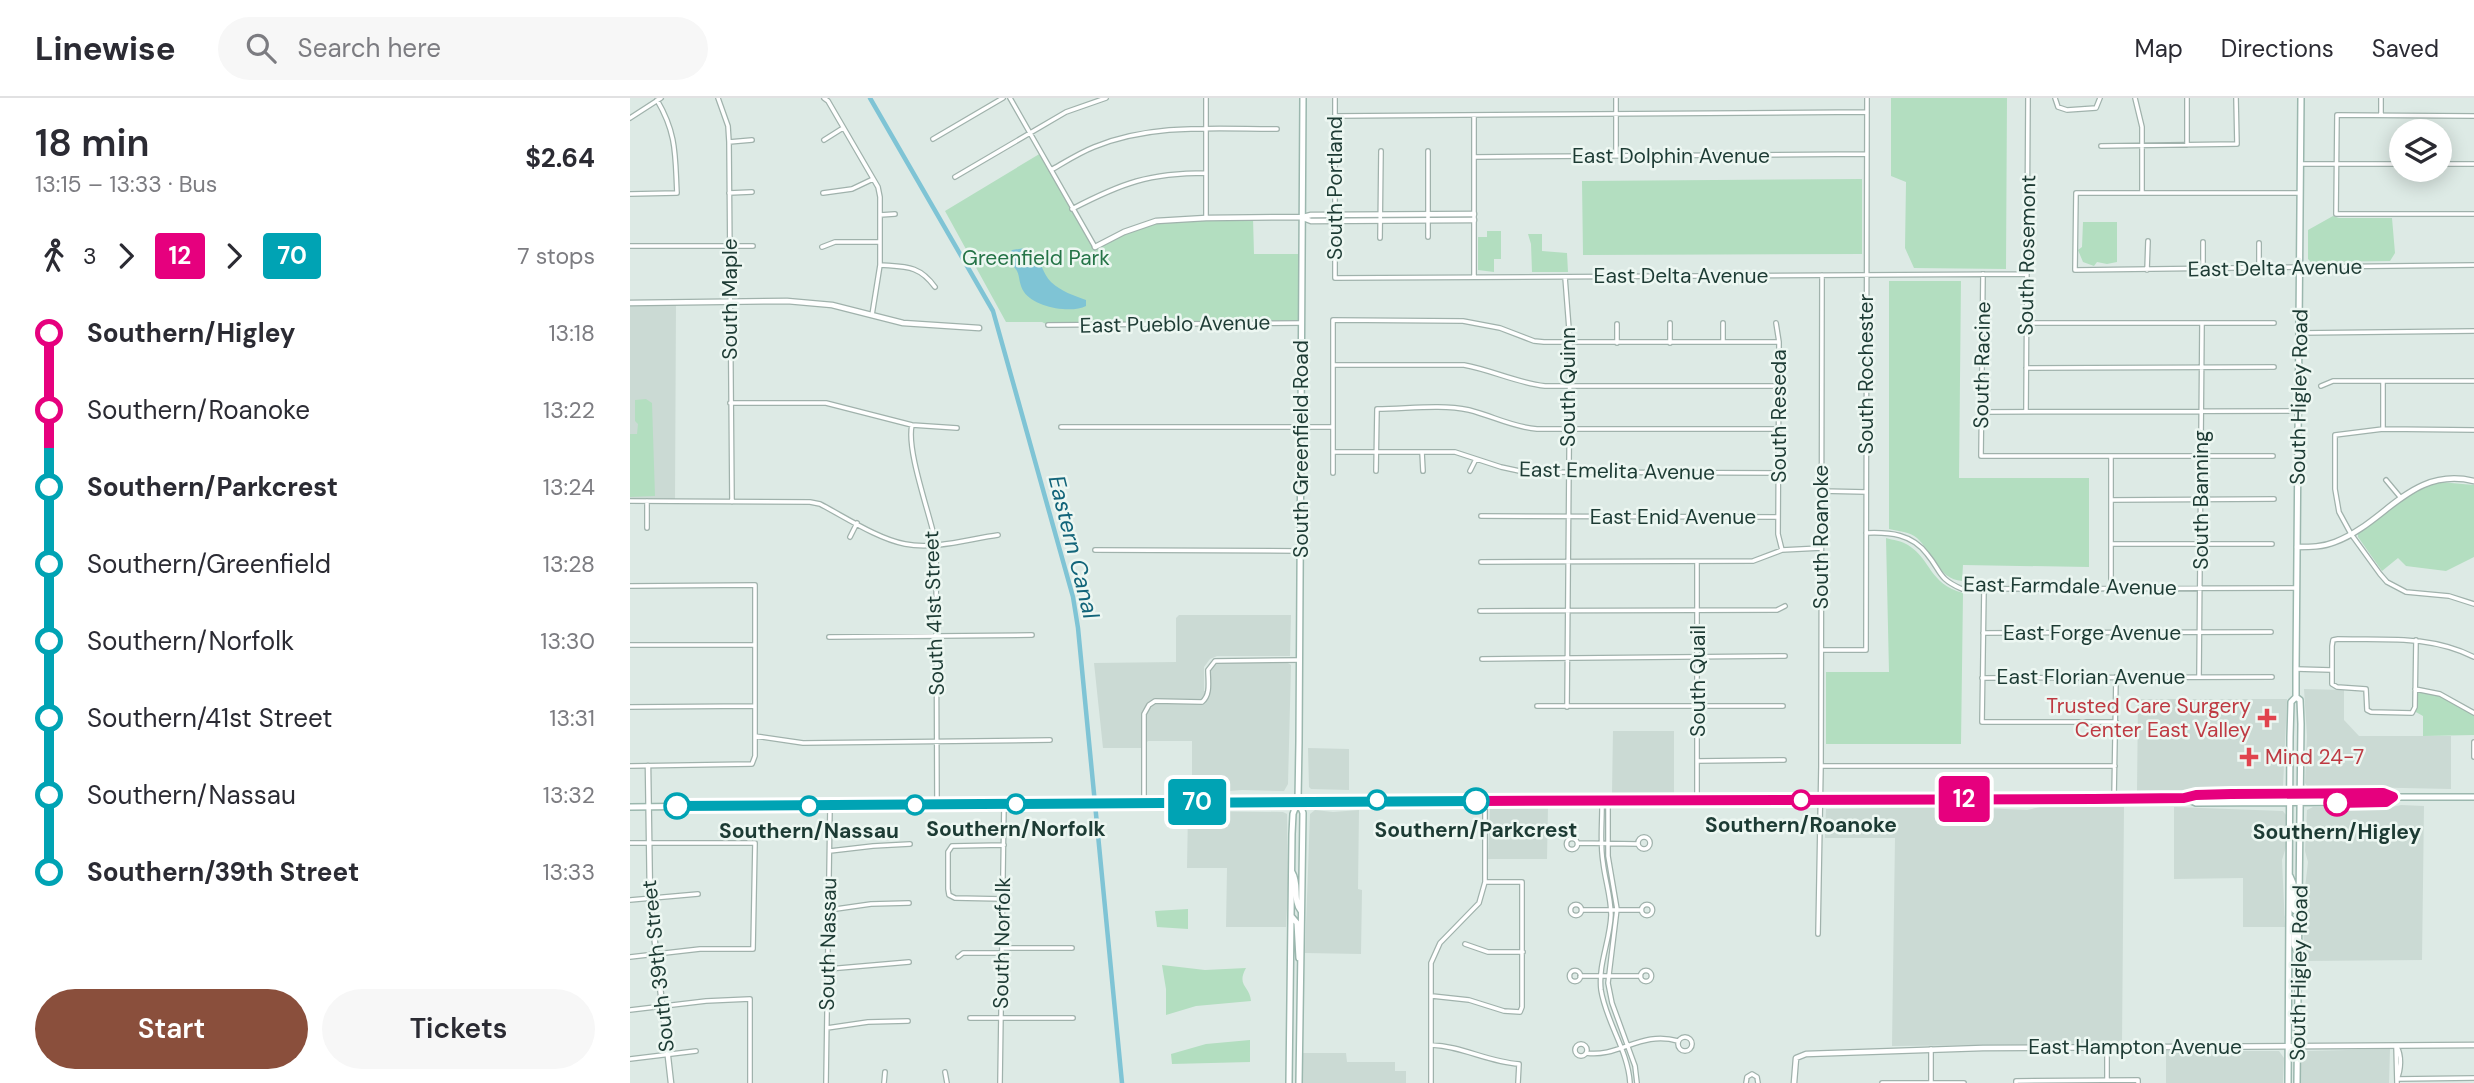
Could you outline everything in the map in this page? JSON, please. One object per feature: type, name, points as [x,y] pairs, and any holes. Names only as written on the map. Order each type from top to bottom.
[{"type":"main road","name":"South Greenfield Road","points":[[1289,1083],[1293,814],[1298,800],[1300,660],[1303,98]]},
{"type":"main road","name":"South Higley Road","points":[[2288,1083],[2291,702],[2296,697],[2301,98]]},
{"type":"main road","name":"South Higley Road","points":[[2296,697],[2300,700],[2297,1083]]},
{"type":"main road","points":[[630,807],[1298,800],[2114,799],[2290,793],[2474,797]]},
{"type":"main road","points":[[2184,798],[2196,803],[2300,803],[2386,802],[2393,797]]},
{"type":"main road","name":"South Greenfield Road","points":[[1298,800],[1303,813],[1299,1083]]},
{"type":"main road","points":[[1292,872],[1297,879],[1297,905],[1302,912]]},
{"type":"main road","points":[[2289,873],[2293,883],[2294,910],[2299,913]]},
{"type":"main road","points":[[1292,917],[1297,923],[1297,953],[1301,965]]},
{"type":"main road","points":[[2289,917],[2294,921],[2294,945],[2298,952]]},
{"type":"street","name":"South Maple","points":[[719,98],[728,126],[729,142],[732,502]]},
{"type":"street","points":[[824,98],[873,179],[880,197],[880,265],[872,315]]},
{"type":"street","points":[[933,139],[1003,98]]},
{"type":"street","points":[[1010,98],[1095,247],[1124,232],[1156,221],[1206,218],[1311,220],[1474,217]]},
{"type":"street","points":[[955,177],[1066,112],[1106,98]]},
{"type":"street","points":[[1206,98],[1206,218]]},
{"type":"street","name":"South Portland","points":[[1335,98],[1335,278]]},
{"type":"street","points":[[1616,98],[1616,156]]},
{"type":"street","name":"South Rochester","points":[[1821,650],[1866,650],[1867,98]]},
{"type":"street","name":"South Rosemont","points":[[2026,412],[2028,98]]},
{"type":"street","points":[[2055,98],[2058,107],[2067,110],[2096,108],[2100,98]]},
{"type":"street","points":[[2135,98],[2141,127],[2142,193],[2300,193]]},
{"type":"street","points":[[2187,98],[2187,145]]},
{"type":"street","points":[[2101,146],[2237,144],[2236,98]]},
{"type":"street","points":[[2381,98],[2381,115]]},
{"type":"street","points":[[630,118],[659,99],[674,136],[677,193],[630,194]]},
{"type":"street","points":[[1336,116],[1867,112]]},
{"type":"street","points":[[1474,115],[1474,277]]},
{"type":"street","points":[[2474,116],[2337,115],[2336,214],[2474,214]]},
{"type":"street","points":[[824,140],[843,128]]},
{"type":"street","points":[[1051,170],[1093,147],[1149,132],[1206,128],[1277,129]]},
{"type":"street","points":[[729,142],[752,140]]},
{"type":"street","points":[[1380,238],[1381,151]]},
{"type":"street","points":[[1428,151],[1428,237]]},
{"type":"street","name":"East Dolphin Avenue","points":[[1474,157],[1867,155]]},
{"type":"street","points":[[2301,164],[2389,164]]},
{"type":"street","points":[[2452,164],[2474,164]]},
{"type":"street","points":[[1072,209],[1113,188],[1136,180],[1158,175],[1206,173]]},
{"type":"street","points":[[823,193],[852,189],[873,179]]},
{"type":"street","points":[[729,193],[752,192]]},
{"type":"street","name":"East Delta Avenue","points":[[2142,193],[2076,193],[2075,270],[2474,265]]},
{"type":"street","points":[[880,215],[895,214]]},
{"type":"street","points":[[2147,270],[2148,241]]},
{"type":"street","points":[[822,247],[835,242],[880,242]]},
{"type":"street","points":[[2203,242],[2203,270]]},
{"type":"street","points":[[2259,243],[2259,266]]},
{"type":"street","points":[[630,246],[753,246]]},
{"type":"street","points":[[880,265],[916,269],[926,274],[935,287]]},
{"type":"street","name":"South Racine","points":[[1983,274],[1981,456],[2111,456]]},
{"type":"street","name":"East Delta Avenue","points":[[1335,278],[2027,274]]},
{"type":"street","name":"South Roanoke","points":[[1818,934],[1822,275]]},
{"type":"street","name":"South Quinn","points":[[1564,277],[1570,342],[1567,706]]},
{"type":"street","points":[[630,303],[787,301],[832,304],[904,323],[979,328]]},
{"type":"street","points":[[1333,473],[1333,320],[1463,321],[1500,328],[1534,341],[1779,342]]},
{"type":"street","name":"East Pueblo Avenue","points":[[1048,326],[1302,323]]},
{"type":"street","points":[[1670,323],[1670,342]]},
{"type":"street","points":[[1723,323],[1723,342]]},
{"type":"street","name":"South Reseda","points":[[1776,323],[1779,342],[1778,517],[1782,551]]},
{"type":"street","points":[[2026,323],[2274,323]]},
{"type":"street","name":"South Banning","points":[[2199,677],[2202,323]]},
{"type":"street","points":[[1617,324],[1617,343]]},
{"type":"street","points":[[2299,333],[2474,331]]},
{"type":"street","points":[[1333,365],[1464,365],[1529,384],[1569,387],[1779,386]]},
{"type":"street","points":[[2026,368],[2274,367]]},
{"type":"street","points":[[2321,386],[2333,381],[2474,382]]},
{"type":"street","points":[[2383,381],[2383,429]]},
{"type":"street","points":[[730,403],[827,403],[912,425],[957,428]]},
{"type":"street","points":[[1376,471],[1377,409],[1457,408],[1523,428],[1779,429]]},
{"type":"street","points":[[1982,412],[2298,411]]},
{"type":"street","name":"South 41st Street","points":[[912,425],[911,449],[936,544],[937,805]]},
{"type":"street","points":[[1061,427],[1333,427]]},
{"type":"street","points":[[2474,430],[2383,429],[2335,435],[2336,501],[2351,534],[2380,574],[2396,588],[2419,595],[2449,596],[2474,604]]},
{"type":"street","name":"East Emelita Avenue","points":[[1333,452],[1455,452],[1513,470],[1569,473],[1779,473]]},
{"type":"street","points":[[1422,452],[1423,471]]},
{"type":"street","points":[[2111,588],[2111,456],[2273,456]]},
{"type":"street","points":[[1471,471],[1476,459]]},
{"type":"street","points":[[2297,547],[2323,546],[2351,534],[2401,498],[2430,482],[2446,478],[2474,481]]},
{"type":"street","points":[[2386,480],[2401,498]]},
{"type":"street","points":[[1821,491],[1866,492]]},
{"type":"street","points":[[2111,500],[2274,499]]},
{"type":"street","points":[[630,501],[810,502],[820,504],[898,543],[909,545],[998,535]]},
{"type":"street","points":[[647,501],[647,527]]},
{"type":"street","name":"East Enid Avenue","points":[[1481,516],[1778,517]]},
{"type":"street","points":[[850,537],[857,523]]},
{"type":"street","name":"East Farmdale Avenue","points":[[1866,533],[1897,534],[1915,542],[1929,555],[1937,573],[1947,582],[1962,589],[2297,588]]},
{"type":"street","points":[[2111,544],[2272,544]]},
{"type":"street","points":[[1481,562],[1753,561],[1782,551],[1821,548]]},
{"type":"street","points":[[1095,550],[1301,551]]},
{"type":"street","name":"South Quail","points":[[1697,800],[1698,562]]},
{"type":"street","points":[[630,586],[755,585],[754,763],[630,766]]},
{"type":"street","points":[[1984,589],[1982,722],[2116,722]]},
{"type":"street","points":[[1480,611],[1777,610],[1785,606]]},
{"type":"street","name":"East Forge Avenue","points":[[1983,633],[2271,632]]},
{"type":"street","points":[[829,637],[1032,635]]},
{"type":"street","points":[[2416,640],[2414,711],[2371,712],[2367,710],[2366,689],[2333,686],[2333,640],[2416,640],[2446,646],[2474,657]]},
{"type":"street","points":[[630,645],[755,645]]},
{"type":"street","points":[[1482,659],[1785,656]]},
{"type":"street","points":[[1144,803],[1144,714],[1149,705],[1155,701],[1206,700],[1208,670],[1215,661],[1300,660]]},
{"type":"street","points":[[2296,669],[2331,670]]},
{"type":"street","points":[[2114,799],[2116,677]]},
{"type":"street","name":"East Florian Avenue","points":[[1982,678],[2272,677]]},
{"type":"street","points":[[2415,689],[2440,694],[2474,713]]},
{"type":"street","points":[[630,706],[755,706]]},
{"type":"street","points":[[1537,706],[1783,706]]},
{"type":"street","points":[[755,736],[803,743],[1050,740]]},
{"type":"street","points":[[2474,742],[2474,757]]},
{"type":"street","points":[[1697,761],[1784,760]]},
{"type":"street","name":"South 39th Street","points":[[648,765],[650,899],[671,1083]]},
{"type":"street","points":[[1821,766],[2115,765]]},
{"type":"street","points":[[1605,800],[1602,808],[1603,864],[1611,909],[1601,976],[1603,1000],[1627,1066],[1630,1083]]},
{"type":"street","points":[[1605,800],[1608,808],[1608,843],[1617,909],[1617,925],[1608,976],[1612,1003],[1635,1066],[1637,1083]]},
{"type":"street","points":[[1431,1083],[1431,963],[1440,943],[1479,903],[1485,882],[1485,801]]},
{"type":"street","name":"South Norfolk","points":[[1000,1083],[1004,804]]},
{"type":"street","name":"South Nassau","points":[[826,1083],[830,806]]},
{"type":"street","points":[[1602,826],[1608,826]]},
{"type":"street","points":[[630,843],[755,843],[753,949],[700,949],[630,957]]},
{"type":"street","points":[[1578,843],[1638,844]]},
{"type":"street","points":[[830,851],[910,844]]},
{"type":"street","points":[[1003,899],[955,898],[949,895],[948,852],[952,846],[1004,845]]},
{"type":"street","points":[[1432,996],[1469,1000],[1504,1011],[1520,1012],[1522,882],[1485,882]]},
{"type":"street","points":[[630,900],[698,894]]},
{"type":"street","points":[[829,910],[871,904],[909,903]]},
{"type":"street","points":[[1582,909],[1641,909]]},
{"type":"street","points":[[1465,944],[1488,952],[1523,952]]},
{"type":"street","points":[[958,957],[963,953],[1072,948]]},
{"type":"street","points":[[828,970],[909,962]]},
{"type":"street","points":[[1580,976],[1640,976]]},
{"type":"street","points":[[630,1010],[750,999],[750,1083]]},
{"type":"street","points":[[970,1018],[1073,1018]]},
{"type":"street","points":[[827,1028],[868,1022],[908,1021]]},
{"type":"street","points":[[1586,1053],[1602,1053],[1659,1038],[1678,1041],[1683,1037],[1688,1038],[1691,1047],[1681,1051],[1678,1041]]},
{"type":"street","points":[[1431,1045],[1463,1050],[1502,1063],[1518,1064],[1518,1083]]},
{"type":"street","name":"East Hampton Avenue","points":[[1794,1083],[1794,1062],[1797,1056],[1806,1054],[1931,1049],[2474,1045]]},
{"type":"street","points":[[2396,1046],[2400,1073],[2397,1081],[2474,1078]]},
{"type":"street","points":[[2107,1047],[2107,1080]]},
{"type":"street","points":[[1931,1049],[1931,1081]]},
{"type":"street","points":[[630,1059],[696,1051]]},
{"type":"street","points":[[884,1072],[884,1083]]},
{"type":"street","points":[[945,1072],[947,1083]]},
{"type":"street","points":[[1746,1083],[1747,1077],[1752,1074],[1758,1077],[1758,1083]]},
{"type":"street","points":[[1882,1083],[1964,1082]]},
{"type":"street","points":[[2015,1082],[2138,1082]]},
{"type":"shaded area","points":[[676,302],[675,501],[630,501],[630,303]]},
{"type":"shaded area","points":[[1179,615],[1291,615],[1290,656],[1217,656],[1210,659],[1204,667],[1204,691],[1211,692],[1211,669],[1215,663],[1291,665],[1288,784],[1284,791],[1242,790],[1192,794],[1192,741],[1148,741],[1141,748],[1103,748],[1094,663],[1176,662],[1176,618]]},
{"type":"shaded area","points":[[2304,689],[2344,690],[2344,720],[2359,736],[2451,736],[2451,789],[2307,786]]},
{"type":"shaded area","points":[[2138,699],[2287,699],[2283,787],[2137,792]]},
{"type":"shaded area","points":[[1613,731],[1674,731],[1674,793],[1612,793]]},
{"type":"shaded area","points":[[1308,748],[1349,749],[1349,790],[1309,787]]},
{"type":"shaded area","points":[[2401,805],[2424,806],[2422,960],[2304,961],[2303,905],[2308,862],[2305,851],[2307,810],[2313,807],[2387,808]]},
{"type":"shaded area","points":[[1548,807],[1547,859],[1488,859],[1490,809]]},
{"type":"shaded area","points":[[1961,807],[2027,810],[2040,807],[2124,807],[2122,1044],[1892,1046],[1895,838],[1825,838],[1826,809]]},
{"type":"shaded area","points":[[2174,807],[2283,811],[2286,815],[2286,847],[2282,860],[2285,927],[2243,927],[2243,878],[2174,879]]},
{"type":"shaded area","points":[[1315,810],[1359,810],[1361,954],[1305,953],[1310,814]]},
{"type":"shaded area","points":[[1188,811],[1287,814],[1286,927],[1226,927],[1227,868],[1187,868]]},
{"type":"shaded area","points":[[2390,1049],[2389,1083],[2301,1083],[2301,1058],[2305,1051]]},
{"type":"shaded area","points":[[2166,1051],[2279,1051],[2284,1058],[2283,1083],[2166,1083]]},
{"type":"shaded area","points":[[1303,1053],[1346,1053],[1347,1062],[1395,1062],[1395,1071],[1406,1071],[1406,1083],[1303,1083]]},
{"type":"green space","points":[[1891,98],[2007,98],[2006,269],[1914,268],[1905,248],[1906,182],[1891,176]]},
{"type":"green space","name":"Greenfield Park","points":[[1041,153],[1095,246],[1156,221],[1253,218],[1254,254],[1302,254],[1302,323],[1048,325],[1042,322],[1006,322],[945,211]]},
{"type":"green space","points":[[1862,179],[1862,254],[1583,255],[1582,181]]},
{"type":"green space","points":[[2333,216],[2392,218],[2395,253],[2390,261],[2311,262],[2308,259],[2308,230]]},
{"type":"green space","points":[[2083,222],[2117,222],[2117,262],[2097,262],[2094,266],[2083,262],[2078,250],[2082,247]]},
{"type":"green space","points":[[1487,231],[1501,231],[1501,259],[1494,259],[1494,272],[1478,270],[1478,237],[1487,237]]},
{"type":"green space","points":[[1528,234],[1542,234],[1542,251],[1567,253],[1568,272],[1532,272]]},
{"type":"green space","points":[[1889,281],[1961,281],[1959,478],[2089,478],[2089,567],[1963,565],[1962,581],[1941,570],[1914,536],[1889,529]]},
{"type":"green space","points":[[646,399],[652,403],[655,496],[630,497],[630,434],[637,434],[638,424],[635,421],[635,400]]},
{"type":"green space","points":[[2440,482],[2474,485],[2474,557],[2446,571],[2406,566],[2398,558],[2382,571],[2358,537],[2358,533],[2415,491]]},
{"type":"green space","points":[[1886,538],[1908,545],[1922,557],[1943,583],[1963,593],[1961,744],[1826,744],[1826,672],[1889,672]]},
{"type":"green space","points":[[2415,689],[2440,694],[2474,713],[2474,735],[2423,736],[2423,716],[2414,711]]},
{"type":"green space","points":[[1188,909],[1188,929],[1157,927],[1155,911]]},
{"type":"green space","points":[[1162,965],[1205,970],[1246,968],[1242,979],[1251,1001],[1196,1006],[1166,1015]]},
{"type":"green space","points":[[1250,1040],[1250,1062],[1172,1064],[1171,1054],[1206,1044]]},
{"type":"water","points":[[1025,248],[1034,254],[1051,282],[1063,291],[1086,300],[1086,306],[1053,308],[1029,297],[1022,289],[1017,271],[1006,258],[1012,250]]},
{"type":"waterway","name":"Eastern Canal","points":[[870,98],[993,311],[1073,597],[1122,1083]]},
{"type":"bus line","name":"12","points":[[1476,801],[2094,799],[2300,793],[2383,793],[2393,797],[2386,802],[2337,803]]},
{"type":"bus line","name":"70","points":[[677,806],[1285,800],[1476,801]]},
{"type":"place","name":"Trusted Care Surgery Center East Valley","points":[[2267,718]]},
{"type":"place","name":"Mind 24-7","points":[[2249,757]]},
{"type":"place","name":"Southern/Roanoke","points":[[1801,800]]},
{"type":"place","name":"Southern/Parkcrest","points":[[1476,801]]},
{"type":"place","name":"Southern/Higley","points":[[2337,803]]},
{"type":"place","name":"Southern/Norfolk","points":[[1016,804]]},
{"type":"place","name":"Southern/Nassau","points":[[809,806]]}]
